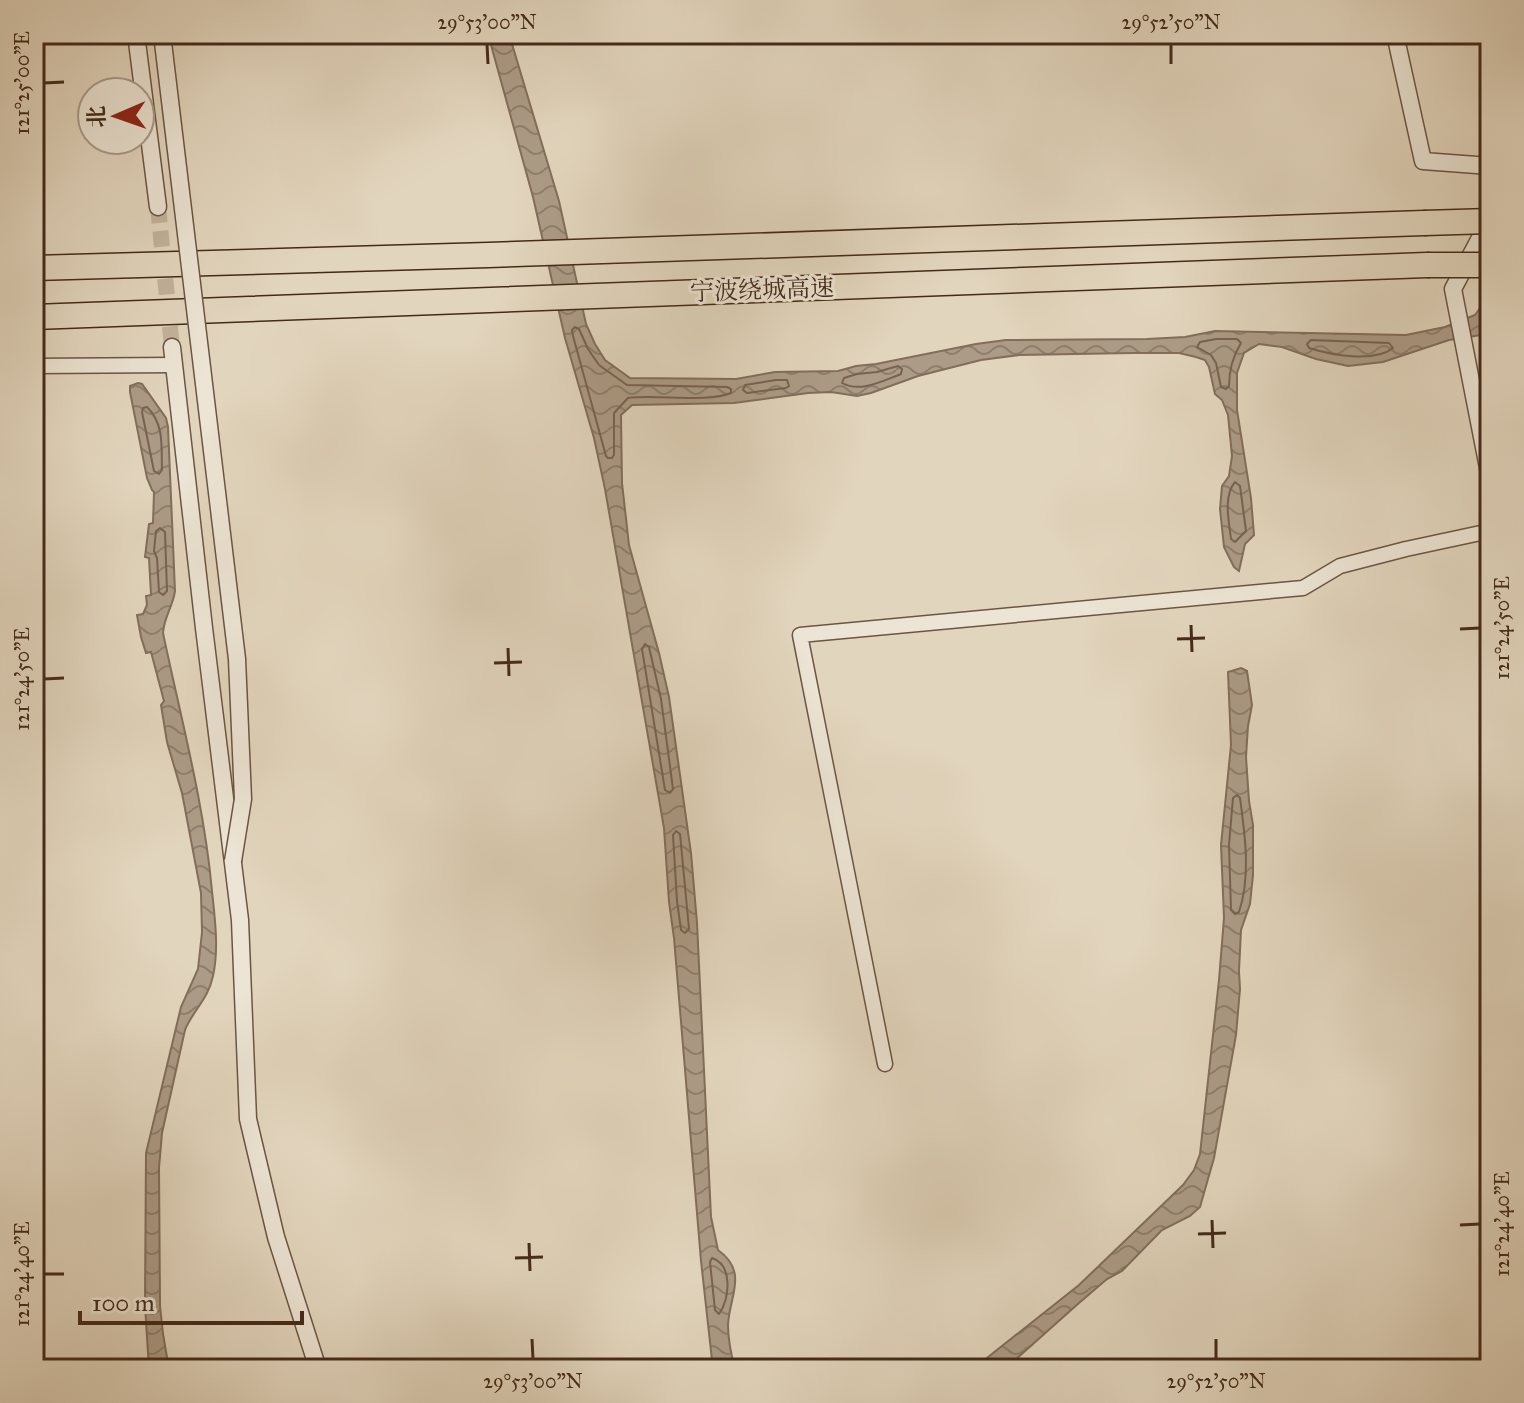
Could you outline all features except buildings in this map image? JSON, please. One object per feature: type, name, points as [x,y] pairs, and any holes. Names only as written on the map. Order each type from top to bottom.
[{"type":"highway","name":"宁波绕城高速","points":[[34,268],[1490,220]]},
{"type":"highway","name":"宁波绕城高速","points":[[34,317],[1490,265]]},
{"type":"street","points":[[136,34],[158,207]]},
{"type":"street","points":[[162,34],[237,659],[243,799],[233,861]]},
{"type":"street","points":[[1395,34],[1423,161],[1490,166]]},
{"type":"street","points":[[1490,220],[1453,289],[1490,478]]},
{"type":"street","points":[[172,347],[240,920],[248,1119],[276,1237],[318,1369]]},
{"type":"street","points":[[34,366],[174,365]]},
{"type":"street","points":[[885,1064],[800,635],[1303,588],[1340,566],[1490,531]]},
{"type":"water","points":[[488,34],[509,34],[559,201],[586,324],[605,360],[630,378],[736,379],[775,372],[838,371],[1006,340],[1147,339],[1185,337],[1215,331],[1406,335],[1445,327],[1475,315],[1490,291],[1490,337],[1481,335],[1449,340],[1383,362],[1348,366],[1282,347],[1259,344],[1244,353],[1237,373],[1237,410],[1254,535],[1245,544],[1239,571],[1224,547],[1220,509],[1222,486],[1229,476],[1232,456],[1228,415],[1222,400],[1215,394],[1209,367],[1205,360],[1196,357],[1179,353],[1019,355],[981,360],[857,396],[831,392],[734,403],[632,405],[621,415],[622,483],[629,545],[669,697],[691,853],[711,1217],[718,1250],[733,1267],[735,1276],[728,1325],[735,1369],[713,1369],[664,828],[605,489],[594,438],[565,338],[533,197]]},
{"type":"water","points":[[142,384],[166,418],[168,427],[175,591],[163,633],[204,826],[216,934],[213,976],[208,992],[185,1030],[162,1133],[159,1168],[160,1306],[169,1369],[149,1369],[145,1305],[146,1153],[181,1007],[198,969],[202,932],[201,893],[182,793],[167,742],[161,705],[164,701],[151,652],[146,653],[137,615],[143,614],[147,605],[146,596],[151,595],[149,558],[145,557],[149,524],[153,523],[154,492],[147,478],[130,392],[130,386]]},
{"type":"water","points":[[1241,668],[1247,671],[1252,705],[1246,757],[1253,825],[1253,875],[1250,904],[1241,930],[1236,1035],[1214,1158],[1200,1207],[1190,1216],[1162,1230],[1122,1271],[1107,1279],[1005,1369],[973,1369],[1079,1285],[1183,1185],[1194,1170],[1200,1154],[1224,918],[1221,845],[1231,745],[1228,672]]},
{"type":"tunnel","points":[[158,207],[172,347]]}]
